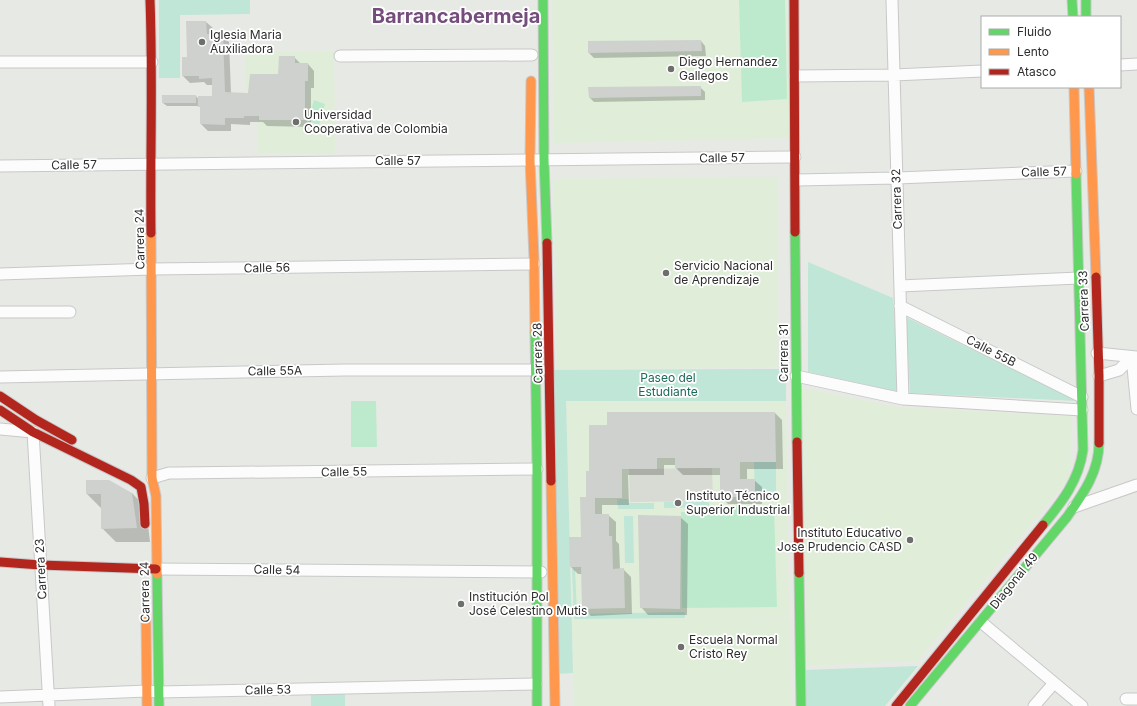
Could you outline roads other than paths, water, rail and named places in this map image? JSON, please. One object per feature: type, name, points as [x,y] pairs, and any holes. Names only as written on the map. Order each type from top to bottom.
[{"type":"main road","name":"Carrera 24","points":[[150,0],[152,62],[150,164],[153,373],[147,475],[156,496],[148,569],[159,706]]},
{"type":"main road","name":"Carrera 28","points":[[543,0],[544,160],[548,258],[555,706]]},
{"type":"main road","name":"Carrera 31","points":[[794,0],[796,376],[801,706]]},
{"type":"main road","points":[[1072,0],[1073,16]]},
{"type":"main road","points":[[1086,0],[1086,16]]},
{"type":"main road","name":"Carrera 28","points":[[532,59],[530,160],[534,264],[537,469],[537,706]]},
{"type":"main road","name":"Carrera 33","points":[[1071,489],[1080,469],[1082,458],[1082,396],[1074,88]]},
{"type":"main road","name":"Carrera 33","points":[[1074,508],[1092,478],[1098,458],[1099,376],[1088,88]]},
{"type":"main road","points":[[1081,375],[1088,378],[1099,376]]},
{"type":"main road","points":[[1082,396],[1089,395],[1099,399]]},
{"type":"main road","points":[[0,396],[36,420],[81,444]]},
{"type":"main road","points":[[0,410],[33,432],[131,480],[141,487]]},
{"type":"main road","points":[[145,533],[144,504],[141,487],[147,475]]},
{"type":"main road","name":"Diagonal 49","points":[[896,706],[1071,489]]},
{"type":"main road","name":"Diagonal 49","points":[[910,706],[1074,508]]},
{"type":"main road","name":"Calle 54","points":[[0,562],[148,569]]},
{"type":"main road","name":"Carrera 24","points":[[146,607],[147,706]]},
{"type":"street","name":"Carrera 32","points":[[892,0],[903,399]]},
{"type":"street","points":[[340,56],[532,59]]},
{"type":"street","points":[[0,62],[152,62]]},
{"type":"street","points":[[1121,65],[1137,64]]},
{"type":"street","points":[[795,76],[894,75],[981,71]]},
{"type":"street","name":"Calle 57","points":[[0,166],[795,157]]},
{"type":"street","name":"Calle 57","points":[[796,180],[897,178],[1076,171]]},
{"type":"street","name":"Calle 56","points":[[0,274],[152,269],[534,264]]},
{"type":"street","points":[[900,286],[1079,278]]},
{"type":"street","name":"Calle 55B","points":[[900,306],[1082,396]]},
{"type":"street","points":[[0,312],[70,312]]},
{"type":"street","points":[[1097,353],[1135,357]]},
{"type":"street","points":[[1099,376],[1119,370],[1135,357]]},
{"type":"street","points":[[1135,357],[1137,409]]},
{"type":"street","name":"Calle 55A","points":[[0,377],[345,370],[550,370]]},
{"type":"street","points":[[796,376],[903,399],[1082,410]]},
{"type":"street","points":[[0,429],[33,432]]},
{"type":"street","name":"Carrera 23","points":[[33,432],[49,701]]},
{"type":"street","name":"Calle 55","points":[[147,475],[169,473],[537,469]]},
{"type":"street","points":[[1074,508],[1137,485]]},
{"type":"street","name":"Calle 54","points":[[148,569],[554,572]]},
{"type":"street","points":[[981,622],[1082,706]]},
{"type":"street","points":[[1034,706],[1054,683]]},
{"type":"street","name":"Calle 53","points":[[0,697],[49,701],[147,691],[159,692],[536,684]]},
{"type":"place","name":"Iglesia Maria Auxiliadora","points":[[202,42]]},
{"type":"place","name":"Diego Hernandez Gallegos","points":[[671,69]]},
{"type":"place","name":"Universidad Cooperativa de Colombia","points":[[296,122]]},
{"type":"place","name":"Servicio Nacional de Aprendizaje","points":[[666,273]]},
{"type":"place","name":"Instituto Técnico Superior Industrial","points":[[678,503]]},
{"type":"place","name":"Instituto Educativo Jose Prudencio CASD","points":[[910,540]]},
{"type":"place","name":"Institución Pol José Celestino Mutis","points":[[461,604]]},
{"type":"place","name":"Escuela Normal Cristo Rey","points":[[681,647]]},
{"type":"district","name":"Barrancabermeja","points":[[456,16]]},
{"type":"park label","name":"Paseo del Estudiante","points":[[668,385]]}]
